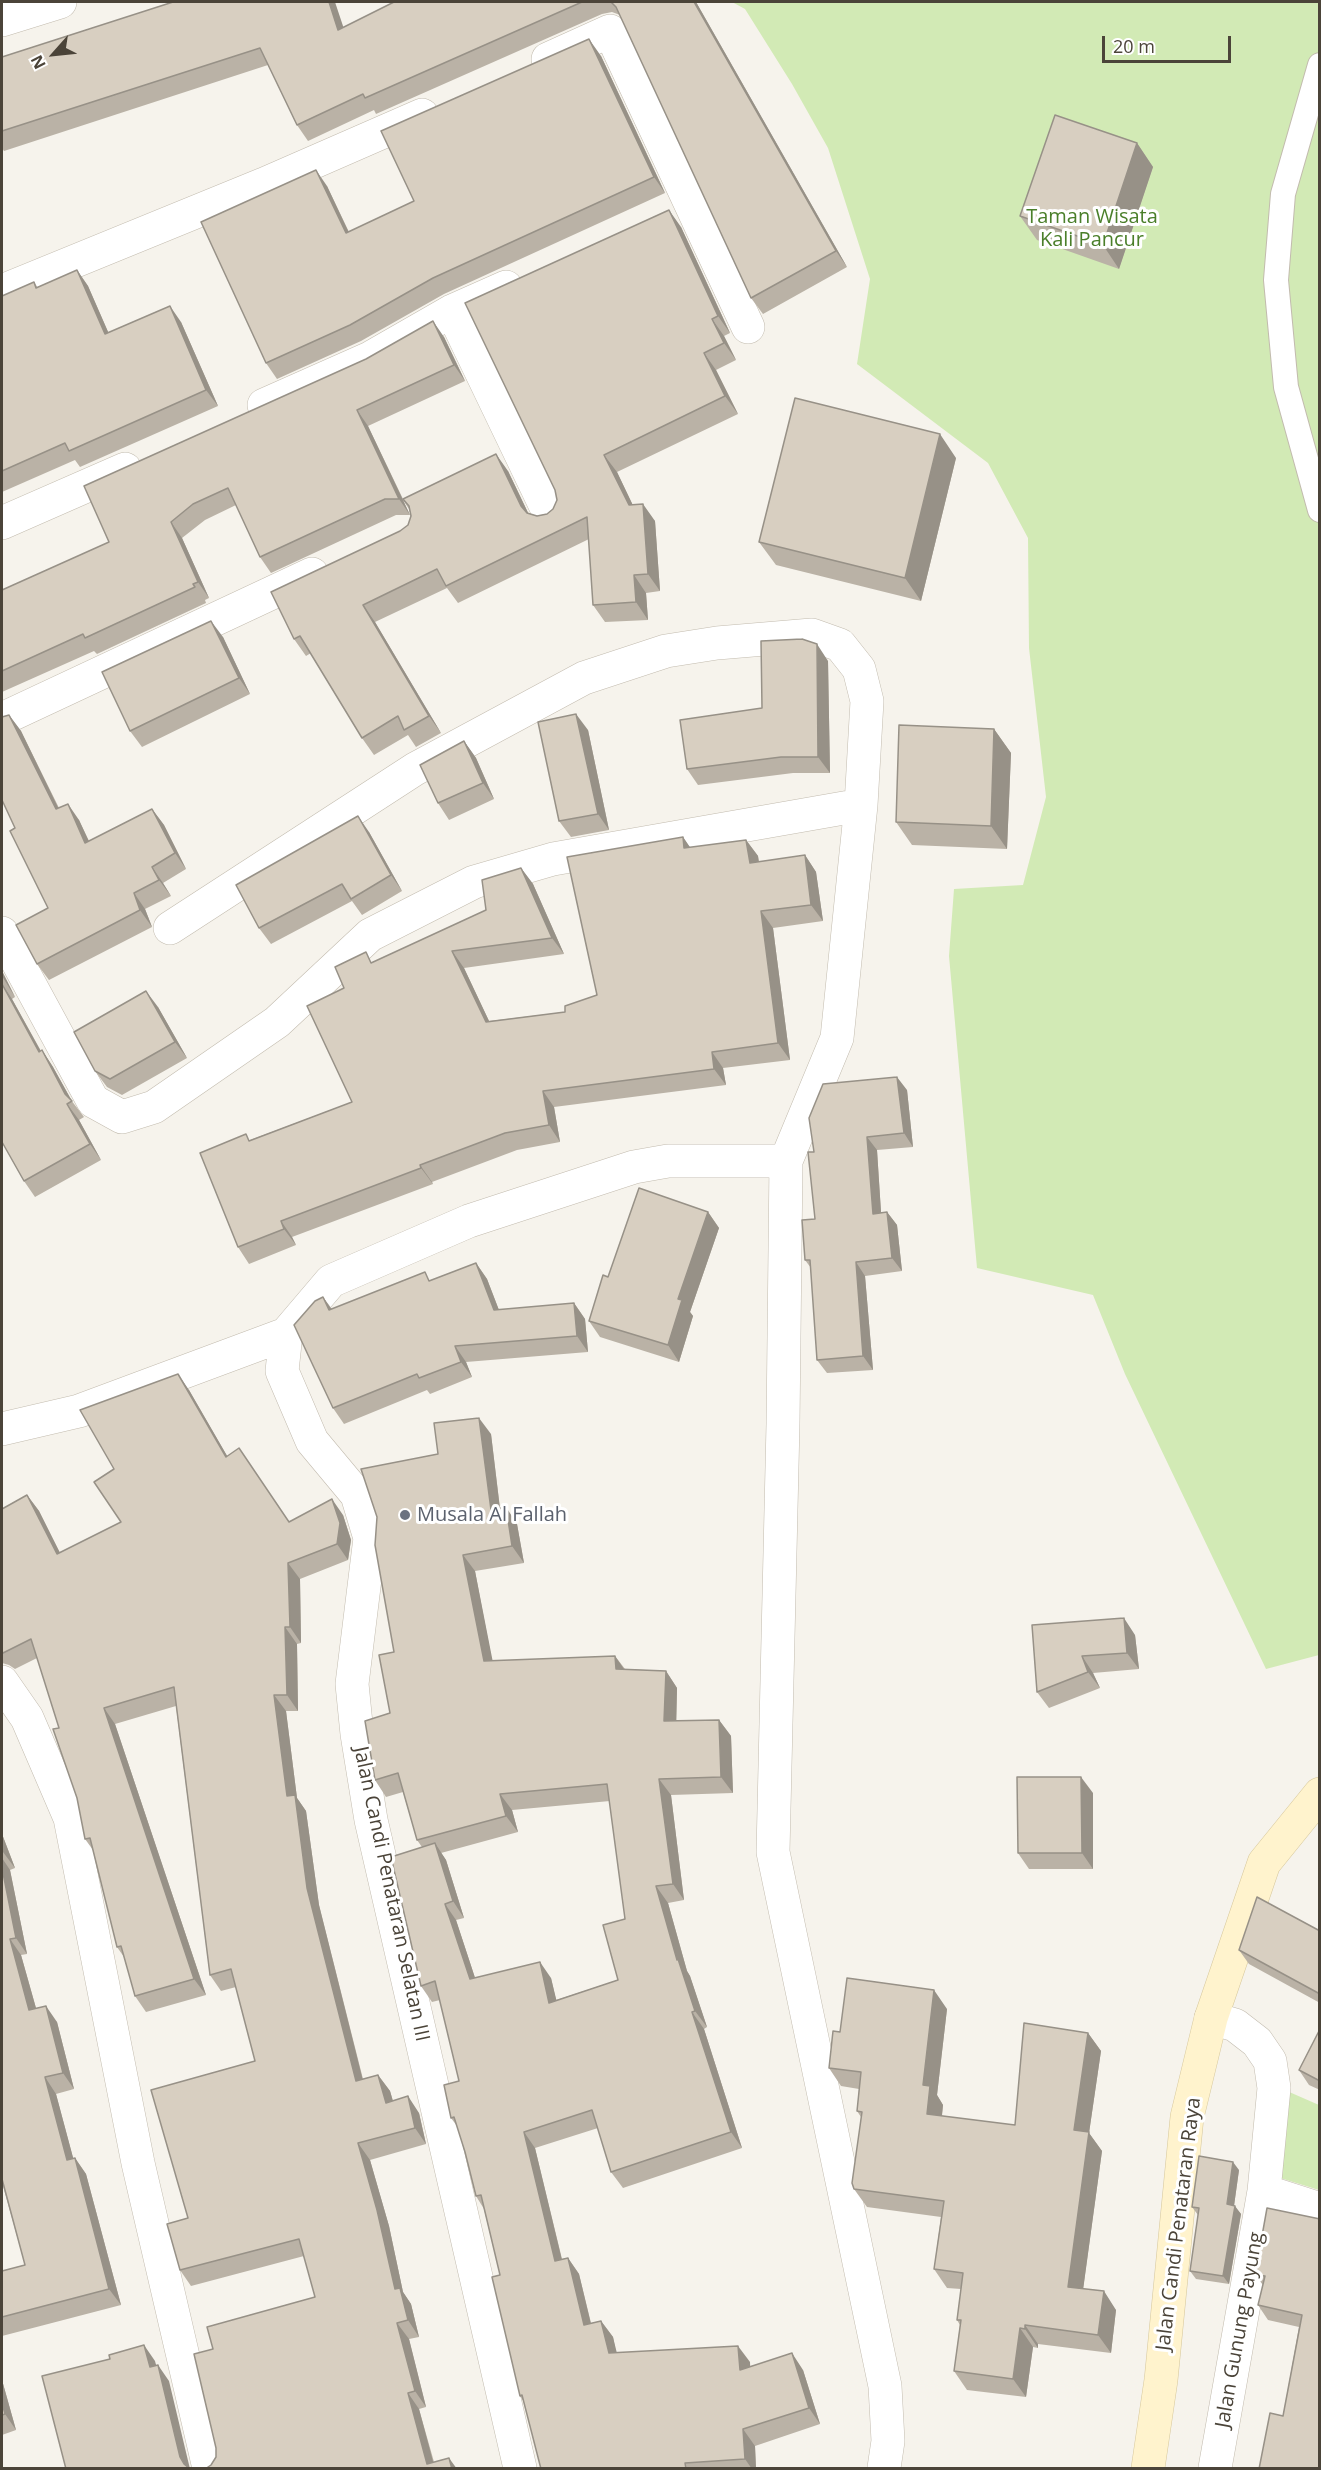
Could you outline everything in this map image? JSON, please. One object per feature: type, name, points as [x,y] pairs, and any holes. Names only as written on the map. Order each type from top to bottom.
[{"type":"main road","name":"Jalan Candi Penataran Raya","points":[[1148,2469],[1161,2380],[1187,2117],[1211,2018],[1264,1863],[1320,1794]]},
{"type":"street","points":[[2,20],[60,2]]},
{"type":"street","points":[[524,69],[610,31],[748,327]]},
{"type":"street","points":[[2,291],[264,184],[448,103]]},
{"type":"street","points":[[658,217],[691,202]]},
{"type":"street","points":[[239,417],[370,358],[452,311],[528,276]]},
{"type":"street","points":[[452,311],[550,514]]},
{"type":"street","points":[[2,523],[154,456]]},
{"type":"street","points":[[2,719],[338,562]]},
{"type":"street","points":[[170,928],[415,770],[584,678],[666,651],[717,643],[812,635],[840,645],[859,669],[867,701],[861,805],[837,1038],[786,1161],[783,1424],[773,1852],[885,2386],[888,2441],[884,2468]]},
{"type":"street","points":[[2,933],[93,1101],[122,1117],[153,1107],[277,1022],[370,935],[474,882],[553,859],[861,805]]},
{"type":"street","points":[[2,1429],[79,1411],[286,1334],[331,1281],[469,1221],[634,1167],[668,1161],[786,1161]]},
{"type":"street","name":"Jalan Candi Penataran Selatan III","points":[[286,1334],[282,1371],[312,1441],[357,1495],[370,1538],[352,1684],[357,1734],[371,1820],[519,2469]]},
{"type":"street","points":[[2,1682],[27,1718],[70,1818],[138,2163],[209,2469]]},
{"type":"street","name":"Jalan Gunung Payung","points":[[1211,2018],[1238,2028],[1257,2042],[1270,2061],[1274,2088],[1264,2191],[1215,2469]]},
{"type":"street","points":[[1264,2191],[1320,2209]]},
{"type":"lane","points":[[1320,65],[1283,194],[1276,280],[1286,387],[1320,510]]},
{"type":"green space","name":"Taman Wisata Kali Pancur","points":[[732,2],[1319,2],[1319,1655],[1266,1669],[1125,1374],[1093,1295],[977,1268],[949,956],[954,889],[1023,885],[1046,797],[1029,648],[1028,538],[988,463],[857,364],[870,279],[828,148],[792,84],[745,9]]},
{"type":"green space","points":[[1287,2091],[1319,2105],[1319,2190],[1277,2177]]},
{"type":"building","points":[[173,2],[329,2],[338,30],[394,2],[582,2],[365,98],[363,94],[297,125],[260,48],[2,131],[2,57]]},
{"type":"building","points":[[611,2],[694,2],[836,251],[751,298],[616,7]]},
{"type":"building","points":[[589,39],[654,177],[433,278],[350,325],[266,363],[201,222],[316,170],[346,233],[414,201],[381,131]]},
{"type":"building","points":[[1055,115],[1137,143],[1103,245],[1020,216]]},
{"type":"building","points":[[669,210],[718,316],[712,319],[724,343],[704,353],[725,396],[604,455],[629,505],[643,504],[648,574],[634,575],[636,602],[593,605],[587,517],[446,586],[437,569],[363,605],[429,716],[404,730],[398,716],[362,738],[300,636],[294,639],[271,592],[400,531],[408,525],[411,516],[409,506],[403,499],[496,454],[521,506],[527,513],[537,516],[547,514],[553,509],[557,500],[555,490],[465,303]]},
{"type":"building","points":[[77,270],[105,334],[170,306],[206,390],[69,451],[65,443],[2,471],[2,296],[34,282],[36,288]]},
{"type":"building","points":[[433,321],[454,365],[357,410],[399,499],[385,499],[260,557],[228,488],[193,504],[171,522],[198,582],[193,584],[195,587],[85,638],[83,634],[2,671],[2,590],[109,542],[84,486],[366,359]]},
{"type":"building","points":[[795,398],[940,434],[905,578],[759,542]]},
{"type":"building","points":[[211,621],[239,678],[130,731],[102,672]]},
{"type":"building","points":[[802,639],[817,644],[818,757],[781,757],[687,769],[680,720],[762,708],[761,641]]},
{"type":"building","points":[[576,714],[598,814],[559,821],[538,722]]},
{"type":"building","points":[[9,715],[56,809],[68,804],[85,843],[152,809],[175,853],[152,867],[159,880],[134,893],[140,910],[37,964],[16,925],[48,908],[10,831],[15,828],[2,800],[2,717]]},
{"type":"building","points":[[899,725],[994,729],[991,826],[896,822]]},
{"type":"building","points":[[464,741],[483,783],[438,803],[420,765]]},
{"type":"building","points":[[358,816],[391,875],[351,899],[342,884],[259,928],[236,885]]},
{"type":"building","points":[[683,837],[684,848],[746,840],[750,863],[805,855],[811,905],[761,911],[778,1043],[712,1052],[714,1069],[543,1091],[549,1125],[505,1133],[420,1165],[421,1168],[281,1221],[284,1229],[238,1247],[200,1153],[246,1134],[249,1141],[352,1102],[307,1006],[344,988],[335,967],[366,952],[371,963],[486,910],[482,880],[521,868],[552,938],[452,951],[486,1022],[565,1012],[565,1006],[597,995],[567,857]]},
{"type":"building","points":[[2,984],[39,1052],[42,1050],[65,1094],[72,1101],[67,1104],[90,1144],[24,1181],[2,1142]]},
{"type":"building","points":[[146,991],[175,1042],[110,1079],[95,1071],[74,1032]]},
{"type":"building","points":[[897,1077],[904,1133],[867,1137],[873,1214],[887,1212],[892,1258],[856,1262],[863,1356],[817,1360],[810,1260],[805,1260],[802,1220],[815,1219],[808,1152],[814,1152],[809,1118],[823,1084]]},
{"type":"building","points":[[639,1188],[708,1212],[678,1299],[682,1300],[668,1345],[589,1321],[603,1275],[608,1277]]},
{"type":"building","points":[[476,1263],[494,1310],[574,1303],[577,1336],[455,1346],[461,1362],[419,1378],[417,1374],[333,1408],[294,1325],[315,1301],[323,1297],[329,1310],[425,1272],[429,1281]]},
{"type":"building","points":[[178,1374],[226,1457],[239,1448],[289,1522],[332,1499],[340,1523],[337,1544],[288,1563],[290,1627],[285,1627],[287,1695],[274,1695],[287,1796],[295,1795],[307,1888],[356,2081],[378,2075],[386,2103],[408,2096],[415,2128],[358,2143],[377,2210],[395,2289],[400,2288],[408,2320],[397,2323],[415,2391],[408,2393],[427,2464],[449,2458],[452,2469],[205,2469],[216,2457],[216,2448],[194,2354],[213,2349],[207,2327],[315,2297],[299,2239],[180,2270],[167,2224],[188,2218],[151,2090],[255,2061],[231,1969],[210,1975],[174,1687],[104,1708],[194,1979],[135,1996],[121,1946],[117,1947],[90,1838],[85,1839],[77,1798],[53,1729],[59,1728],[31,1639],[3,1653],[2,1651],[2,1509],[27,1495],[57,1554],[121,1522],[94,1482],[114,1469],[80,1410]]},
{"type":"building","points":[[479,1418],[491,1510],[506,1507],[512,1546],[463,1555],[484,1661],[615,1656],[616,1669],[666,1671],[664,1721],[719,1720],[721,1777],[659,1779],[673,1884],[656,1886],[677,1960],[695,2011],[692,2012],[731,2132],[611,2172],[592,2110],[524,2132],[555,2261],[568,2258],[584,2325],[601,2321],[609,2353],[738,2346],[740,2370],[792,2353],[809,2408],[743,2429],[745,2459],[685,2463],[686,2469],[541,2469],[522,2395],[520,2396],[492,2277],[500,2275],[481,2195],[476,2196],[454,2117],[451,2118],[444,2085],[459,2081],[435,1981],[421,1986],[391,1857],[435,1843],[453,1901],[445,1904],[470,1979],[540,1962],[549,2003],[618,1980],[603,1925],[625,1919],[607,1784],[500,1794],[506,1816],[417,1840],[398,1773],[375,1780],[365,1721],[390,1713],[379,1655],[394,1652],[375,1545],[377,1517],[361,1469],[438,1454],[434,1423]]},
{"type":"building","points":[[1124,1618],[1127,1653],[1082,1656],[1088,1672],[1037,1692],[1032,1625]]},
{"type":"building","points":[[1017,1777],[1081,1777],[1082,1853],[1018,1853]]},
{"type":"building","points":[[2,1868],[16,1938],[10,1939],[29,2010],[46,2006],[63,2073],[45,2077],[67,2160],[75,2158],[109,2289],[2,2317],[2,2271],[25,2265],[2,2179]]},
{"type":"building","points":[[1257,1897],[1320,1931],[1320,1994],[1239,1950]]},
{"type":"building","points":[[847,1978],[934,1990],[923,2085],[930,2086],[927,2114],[1015,2125],[1024,2023],[1088,2033],[1074,2130],[1089,2132],[1068,2287],[1104,2291],[1098,2335],[1025,2325],[1025,2329],[1020,2328],[1013,2379],[954,2371],[961,2320],[957,2320],[963,2273],[934,2269],[944,2201],[854,2189],[852,2183],[862,2112],[857,2111],[861,2072],[829,2068],[833,2031],[840,2032]]},
{"type":"building","points":[[1320,2029],[1320,2081],[1299,2070]]},
{"type":"building","points":[[1199,2156],[1233,2162],[1227,2204],[1235,2206],[1223,2276],[1190,2271],[1199,2208],[1192,2207]]},
{"type":"building","points":[[1267,2208],[1320,2219],[1320,2469],[1259,2469],[1270,2413],[1283,2416],[1302,2315],[1258,2305],[1265,2276],[1255,2275]]},
{"type":"building","points":[[144,2345],[150,2367],[158,2365],[180,2457],[190,2469],[66,2469],[42,2376],[110,2359],[109,2355]]},
{"type":"place","name":"Musala Al Fallah","points":[[405,1515]]}]
